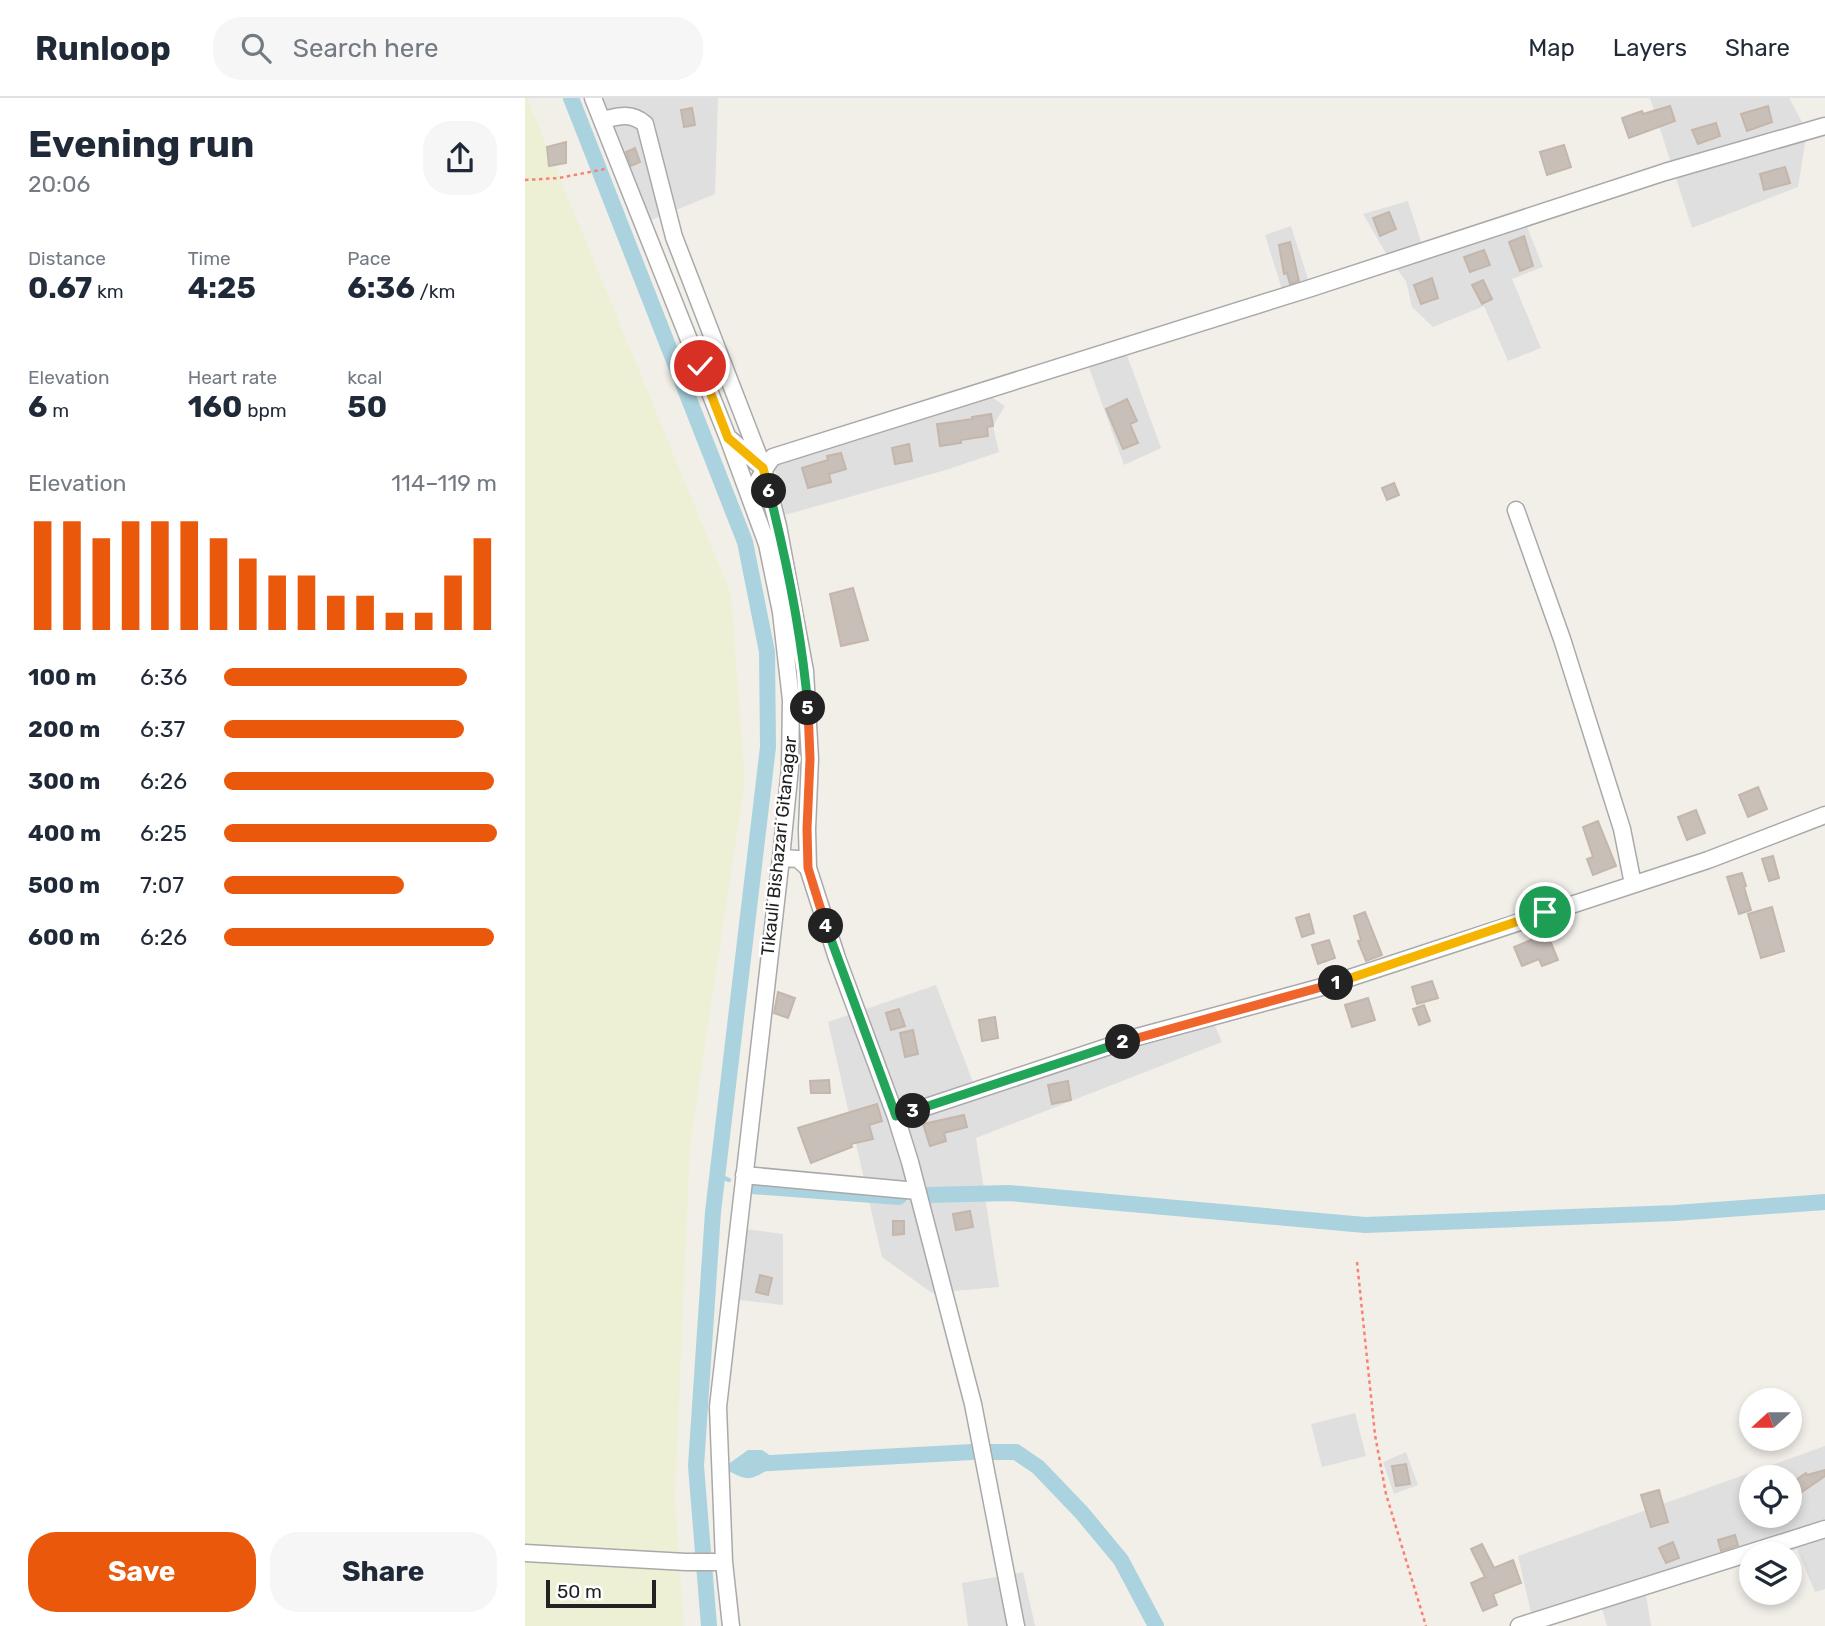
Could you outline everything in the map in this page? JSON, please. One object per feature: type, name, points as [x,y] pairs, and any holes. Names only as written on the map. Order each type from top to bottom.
[{"type":"street","name":"Tikauli Bishazari Gitanagar","points":[[593,98],[728,438],[767,544],[778,599],[791,700],[790,768],[781,858],[718,1407],[717,1562],[731,1626]]},
{"type":"street","points":[[603,120],[625,115],[637,117],[645,124],[674,237],[763,468],[778,526],[805,671],[810,759],[808,868],[837,958],[896,1116],[917,1191],[973,1404],[1016,1626]]},
{"type":"street","points":[[749,493],[757,485],[763,468],[773,457],[1323,284],[1665,172],[1825,126]]},
{"type":"street","points":[[728,438],[763,468]]},
{"type":"street","points":[[1516,510],[1562,639],[1622,829],[1633,884]]},
{"type":"street","points":[[896,1116],[1137,1037],[1322,987],[1708,860],[1825,816]]},
{"type":"street","points":[[781,858],[794,849],[807,829]]},
{"type":"street","points":[[781,858],[797,859],[808,868]]},
{"type":"street","points":[[744,1175],[917,1191]]},
{"type":"street","points":[[1519,1626],[1825,1529]]},
{"type":"street","points":[[525,1553],[717,1562]]},
{"type":"path","points":[[525,180],[589,173],[607,168]]},
{"type":"path","points":[[1357,1262],[1375,1435],[1386,1494],[1426,1626]]},
{"type":"shaded area","points":[[592,98],[718,98],[715,194],[644,223]]},
{"type":"shaded area","points":[[1650,98],[1789,98],[1807,131],[1798,187],[1692,228]]},
{"type":"shaded area","points":[[1408,201],[1424,251],[1524,219],[1543,267],[1512,279],[1541,348],[1508,361],[1484,306],[1433,327],[1412,307],[1406,281],[1391,262],[1363,214]]},
{"type":"shaded area","points":[[1291,226],[1311,288],[1284,296],[1265,235]]},
{"type":"shaded area","points":[[1124,347],[1161,448],[1124,465],[1086,359]]},
{"type":"shaded area","points":[[984,392],[1005,406],[993,426],[999,452],[946,470],[781,516],[773,457]]},
{"type":"shaded area","points":[[936,985],[976,1090],[1211,1017],[1222,1042],[976,1138],[999,1287],[932,1293],[882,1257],[828,1022]]},
{"type":"shaded area","points":[[738,1228],[783,1234],[783,1305],[730,1299]]},
{"type":"shaded area","points":[[1355,1413],[1366,1456],[1322,1467],[1311,1424]]},
{"type":"shaded area","points":[[1825,1446],[1825,1589],[1815,1592],[1802,1561],[1802,1542],[1739,1542],[1739,1566],[1646,1595],[1651,1626],[1607,1626],[1602,1608],[1534,1626],[1518,1556],[1739,1477],[1739,1528],[1802,1528],[1802,1465],[1772,1465]]},
{"type":"shaded area","points":[[1406,1452],[1418,1485],[1394,1494],[1383,1462]]},
{"type":"shaded area","points":[[1023,1572],[1035,1626],[968,1626],[962,1583]]},
{"type":"green space","points":[[525,98],[731,594],[745,781],[690,1145],[675,1499],[684,1626],[525,1626]]},
{"type":"water","points":[[748,1450],[762,1450],[771,1456],[769,1469],[748,1478],[727,1470],[727,1465]]},
{"type":"building","points":[[1670,106],[1675,121],[1629,138],[1622,118]]},
{"type":"building","points":[[1768,106],[1772,122],[1747,131],[1741,114]]},
{"type":"building","points":[[692,108],[695,125],[684,127],[681,110]]},
{"type":"building","points":[[1716,123],[1720,136],[1698,144],[1692,130]]},
{"type":"building","points":[[566,142],[566,163],[549,166],[547,147]]},
{"type":"building","points":[[1564,145],[1571,167],[1547,175],[1540,152]]},
{"type":"building","points":[[635,148],[640,162],[631,166],[626,152]]},
{"type":"building","points":[[1785,167],[1790,183],[1764,190],[1760,174]]},
{"type":"building","points":[[1389,212],[1396,229],[1380,236],[1373,218]]},
{"type":"building","points":[[1524,236],[1533,266],[1520,271],[1509,242]]},
{"type":"building","points":[[1290,242],[1299,281],[1290,284],[1287,273],[1284,274],[1279,245]]},
{"type":"building","points":[[1484,250],[1490,265],[1470,272],[1464,257]]},
{"type":"building","points":[[1432,278],[1438,298],[1421,304],[1414,285]]},
{"type":"building","points":[[1483,280],[1492,299],[1482,304],[1472,285]]},
{"type":"building","points":[[1127,399],[1137,421],[1130,424],[1138,443],[1123,449],[1106,409]]},
{"type":"building","points":[[991,414],[993,426],[987,427],[988,436],[940,446],[937,424]]},
{"type":"building","points":[[909,444],[912,461],[895,464],[892,448]]},
{"type":"building","points":[[841,453],[846,469],[829,474],[831,482],[808,488],[802,468],[828,460],[827,456]]},
{"type":"building","points":[[1394,483],[1399,495],[1387,500],[1382,488]]},
{"type":"building","points":[[853,588],[868,640],[841,646],[830,594]]},
{"type":"building","points":[[1758,787],[1767,809],[1748,817],[1739,795]]},
{"type":"building","points":[[1696,810],[1705,833],[1687,840],[1678,817]]},
{"type":"building","points":[[1598,821],[1616,866],[1593,875],[1587,859],[1593,857],[1583,827]]},
{"type":"building","points":[[1773,856],[1779,878],[1769,881],[1762,859]]},
{"type":"building","points":[[1742,873],[1751,910],[1739,914],[1727,877]]},
{"type":"building","points":[[1772,907],[1784,951],[1761,958],[1748,914]]},
{"type":"building","points":[[1365,912],[1382,955],[1366,961],[1358,941],[1361,940],[1354,916]]},
{"type":"building","points":[[1309,914],[1314,933],[1302,937],[1296,918]]},
{"type":"building","points":[[1548,936],[1558,960],[1542,966],[1539,959],[1522,966],[1514,947],[1538,937]]},
{"type":"building","points":[[1329,940],[1335,958],[1318,964],[1312,945]]},
{"type":"building","points":[[1432,981],[1438,998],[1417,1004],[1412,987]]},
{"type":"building","points":[[778,992],[795,998],[788,1018],[774,1013]]},
{"type":"building","points":[[1368,998],[1375,1020],[1352,1027],[1345,1005]]},
{"type":"building","points":[[1424,1005],[1430,1021],[1419,1025],[1413,1009]]},
{"type":"building","points":[[899,1009],[905,1026],[891,1030],[886,1013]]},
{"type":"building","points":[[995,1017],[998,1038],[982,1041],[979,1020]]},
{"type":"building","points":[[913,1030],[918,1054],[905,1057],[900,1033]]},
{"type":"building","points":[[829,1080],[830,1093],[811,1093],[810,1081]]},
{"type":"building","points":[[1068,1081],[1071,1100],[1052,1104],[1048,1085]]},
{"type":"building","points":[[877,1104],[882,1121],[869,1125],[873,1139],[851,1144],[852,1147],[811,1163],[798,1128]]},
{"type":"building","points":[[964,1115],[967,1127],[944,1133],[946,1141],[930,1146],[923,1124]]},
{"type":"building","points":[[970,1211],[973,1227],[956,1230],[953,1214]]},
{"type":"building","points":[[893,1221],[904,1221],[904,1234],[893,1235]]},
{"type":"building","points":[[760,1275],[772,1278],[768,1295],[756,1292]]},
{"type":"building","points":[[1406,1464],[1410,1484],[1396,1486],[1392,1466]]},
{"type":"building","points":[[1825,1470],[1825,1476],[1802,1492],[1802,1476],[1806,1473],[1807,1475]]},
{"type":"building","points":[[1659,1490],[1668,1522],[1651,1527],[1641,1495]]},
{"type":"building","points":[[1735,1535],[1738,1545],[1721,1551],[1718,1540]]},
{"type":"building","points":[[1673,1542],[1679,1558],[1666,1563],[1659,1548]]},
{"type":"building","points":[[1482,1544],[1494,1568],[1513,1560],[1521,1583],[1493,1594],[1497,1605],[1483,1611],[1471,1583],[1485,1577],[1471,1549]]},
{"type":"waterway","points":[[571,98],[745,542],[767,652],[768,747],[713,1212],[696,1466],[709,1626]]},
{"type":"waterway","points":[[717,1175],[729,1180]]},
{"type":"waterway","points":[[752,1186],[899,1197]]},
{"type":"waterway","points":[[928,1195],[1009,1193],[1365,1225],[1675,1213],[1825,1202]]},
{"type":"waterway","points":[[751,1464],[972,1452]]},
{"type":"waterway","points":[[987,1452],[1016,1452],[1038,1467],[1082,1513],[1121,1560],[1156,1626]]},
{"type":"route","points":[[700,366],[728,438],[763,468],[778,526],[805,671],[810,759],[808,868],[837,958],[896,1116],[1137,1037],[1322,987],[1545,912]]}]
